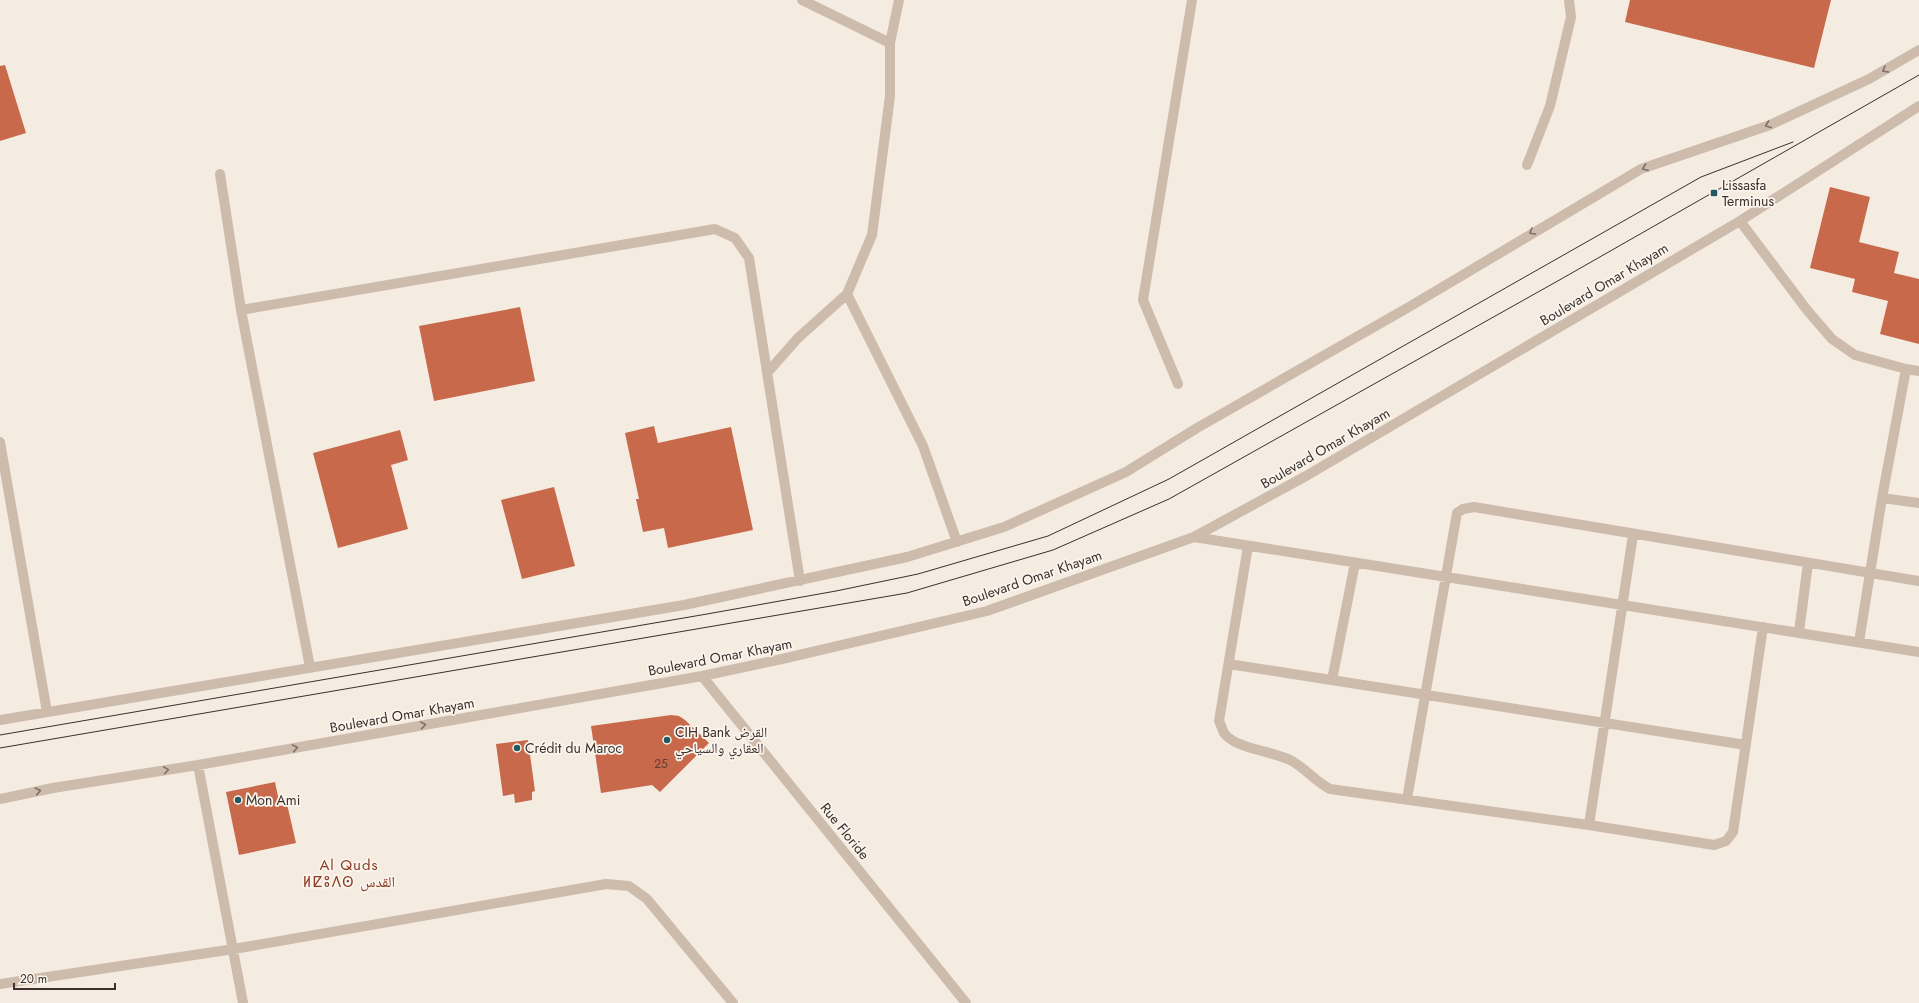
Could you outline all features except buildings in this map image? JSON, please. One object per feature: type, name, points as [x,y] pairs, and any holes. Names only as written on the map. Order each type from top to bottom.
[{"type":"street","points":[[802,0],[890,42]]},
{"type":"street","points":[[767,373],[798,338],[847,294],[872,235],[890,96],[890,42],[899,0]]},
{"type":"street","points":[[1178,384],[1143,300],[1192,0]]},
{"type":"street","points":[[1527,165],[1550,106],[1571,16],[1569,0]]},
{"type":"street","points":[[0,720],[684,605],[907,557],[1004,527],[1126,472],[1197,428],[1409,307],[1641,169],[1770,125],[1869,79],[1919,50]]},
{"type":"street","name":"Boulevard Omar Khayam","points":[[0,799],[53,788],[198,765],[702,676],[782,659],[987,611],[1194,537],[1306,476],[1740,221],[1919,106]]},
{"type":"street","points":[[220,174],[241,310],[310,667]]},
{"type":"street","points":[[1740,221],[1806,310],[1832,339],[1855,355],[1906,369],[1919,371]]},
{"type":"street","points":[[241,310],[715,229],[735,238],[749,258],[800,581]]},
{"type":"street","points":[[847,294],[923,446],[957,542]]},
{"type":"street","points":[[1859,642],[1882,498],[1906,369]]},
{"type":"street","points":[[0,442],[46,712]]},
{"type":"street","points":[[1882,498],[1919,504]]},
{"type":"street","points":[[1407,799],[1457,514],[1463,509],[1474,507],[1633,535],[1919,580]]},
{"type":"street","points":[[1589,825],[1633,535]]},
{"type":"street","points":[[1194,537],[1919,652]]},
{"type":"street","points":[[1248,546],[1219,721],[1224,732],[1236,743],[1263,750],[1292,761],[1319,783],[1330,789],[1589,825],[1714,845],[1726,841],[1733,832],[1763,627]]},
{"type":"street","points":[[1332,680],[1355,563]]},
{"type":"street","points":[[1799,632],[1808,563]]},
{"type":"street","points":[[1229,664],[1746,745]]},
{"type":"street","name":"Rue Floride","points":[[702,676],[966,1003]]},
{"type":"street","points":[[198,765],[243,1003]]},
{"type":"street","points":[[0,984],[234,949],[606,884],[629,886],[647,899],[733,1003]]},
{"type":"tram line","points":[[0,748],[907,593],[1053,550],[1169,499],[1563,278],[1919,75]]},
{"type":"tram line","points":[[0,735],[836,591],[918,574],[1048,536],[1169,479],[1701,177],[1793,142]]},
{"type":"place","name":"Lissasfa Terminus","points":[[1714,193]]},
{"type":"place","name":"CIH Bank القرض العقاري والسياحي","points":[[667,740]]},
{"type":"place","name":"Crédit du Maroc","points":[[517,748]]},
{"type":"place","name":"Mon Ami","points":[[238,800]]},
{"type":"district","name":"Al Quds ⵍⵇⵓⴷⵙ القدس","points":[[349,874]]}]
